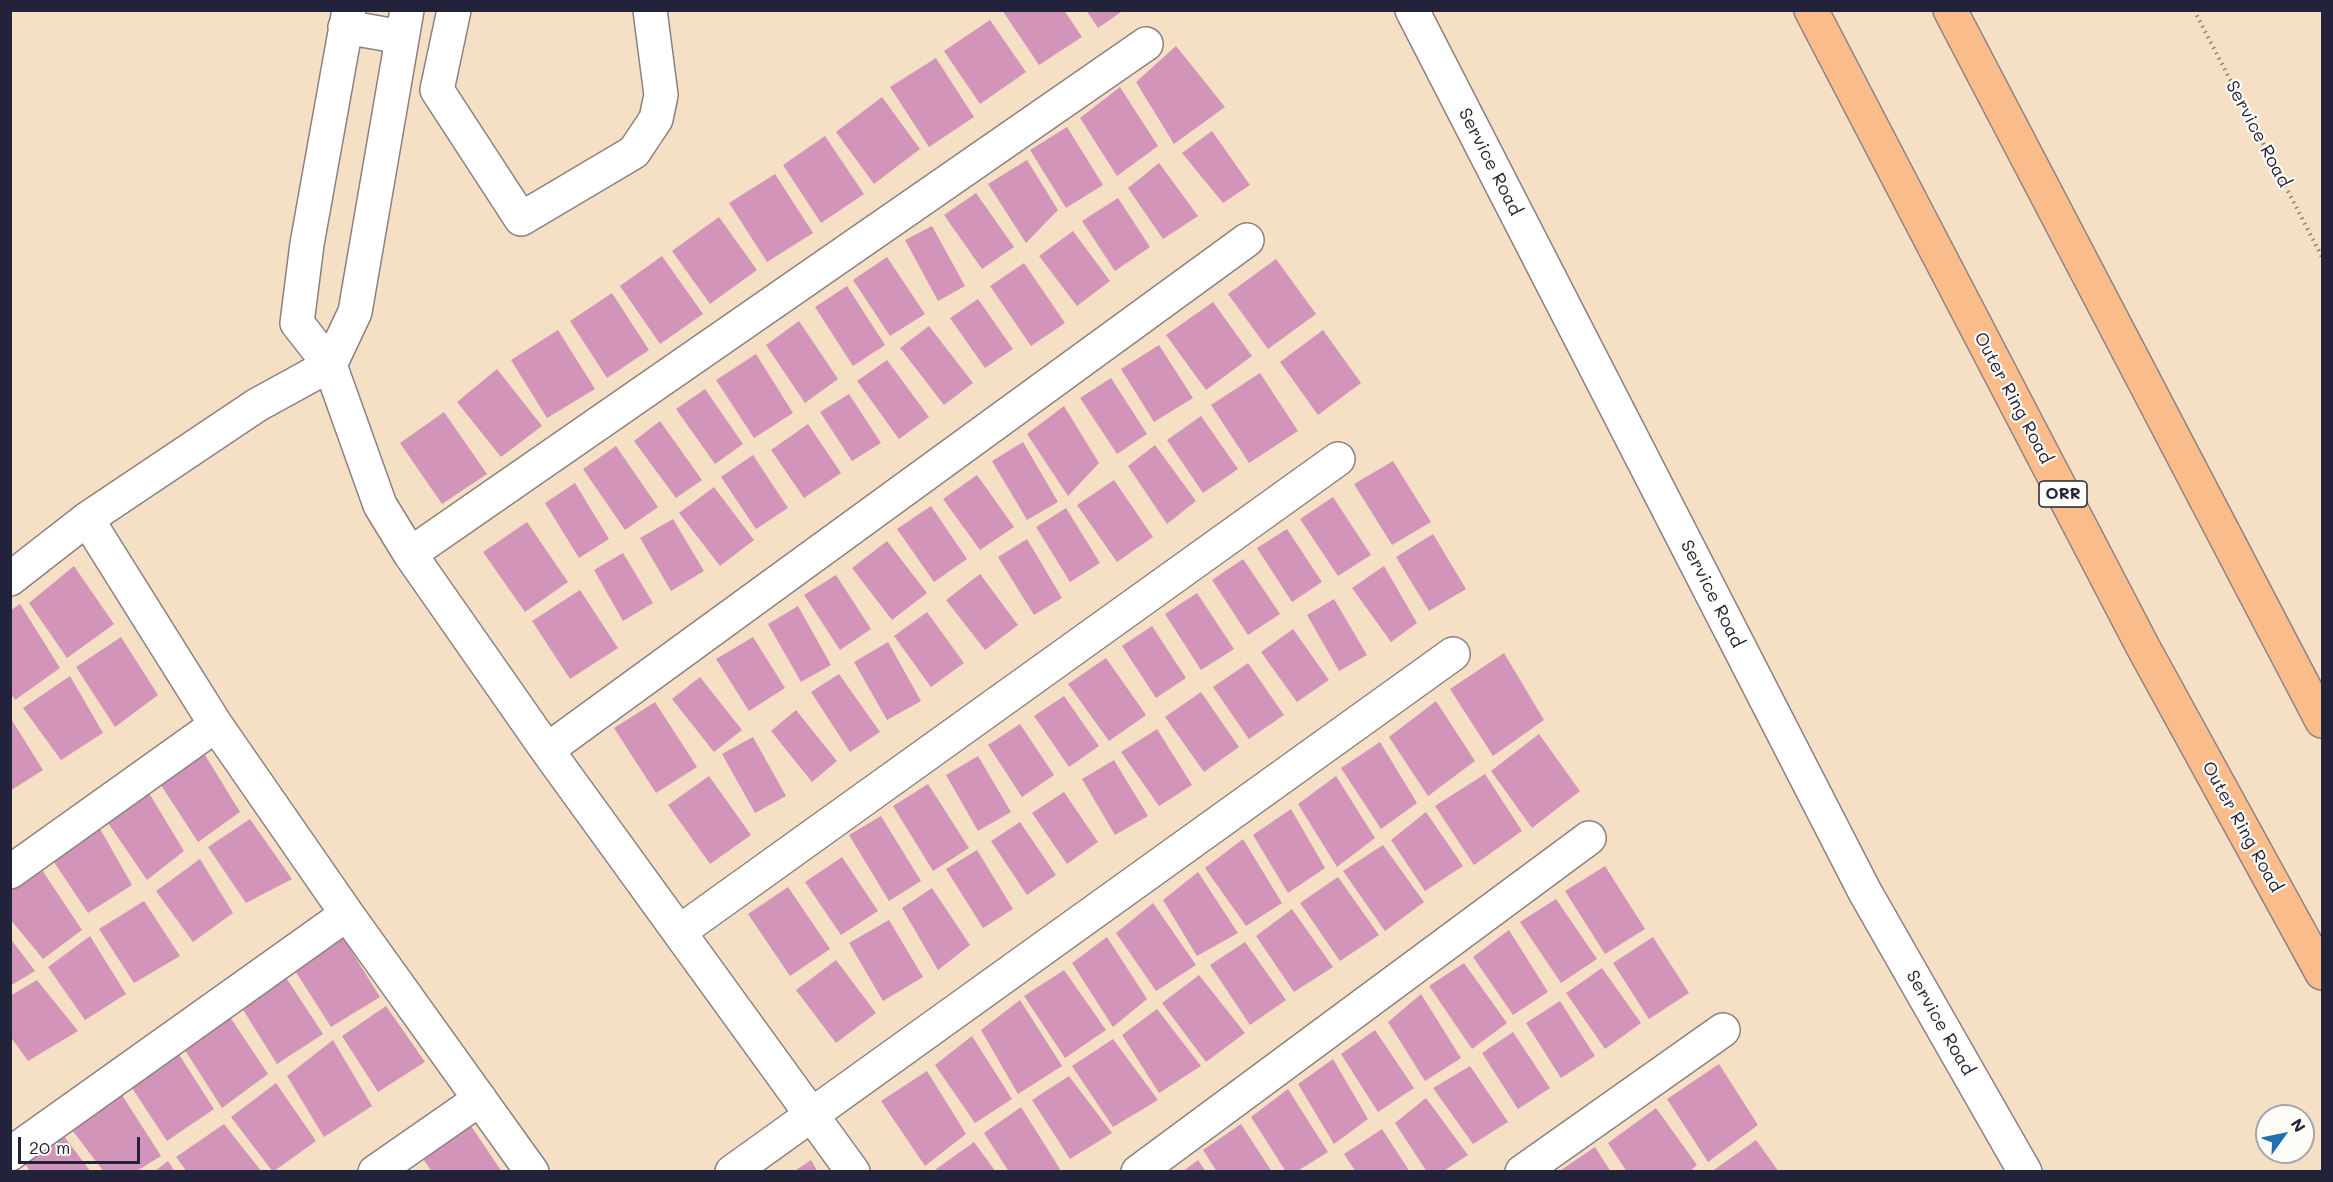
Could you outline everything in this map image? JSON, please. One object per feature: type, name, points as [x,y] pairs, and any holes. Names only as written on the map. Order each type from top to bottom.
[{"type":"highway","name":"Outer Ring Road","points":[[1811,10],[2143,647],[2322,973]]},
{"type":"highway","points":[[1950,10],[2322,721]]},
{"type":"street","points":[[454,10],[437,90],[521,219],[634,152],[656,119],[661,95],[650,10]]},
{"type":"street","name":"Service Road","points":[[1412,10],[1865,892],[2025,1172]]},
{"type":"street","points":[[10,579],[87,519],[257,405],[330,365],[355,312],[404,24],[347,19],[308,244],[297,322],[330,365],[380,505],[410,554],[547,750],[853,1172]]},
{"type":"street","points":[[410,554],[1146,44]]},
{"type":"street","points":[[547,750],[1247,240]]},
{"type":"street","points":[[679,932],[1338,459]]},
{"type":"street","points":[[87,519],[216,725],[347,914],[532,1172]]},
{"type":"street","points":[[732,1172],[1453,654]]},
{"type":"street","points":[[10,872],[216,725]]},
{"type":"street","points":[[1138,1172],[1588,838]]},
{"type":"street","points":[[10,1154],[347,914]]},
{"type":"street","points":[[1522,1172],[1723,1030]]},
{"type":"street","points":[[375,1172],[480,1099]]},
{"type":"path","name":"Service Road","points":[[2194,10],[2322,257]]},
{"type":"building","points":[[1002,10],[1064,10],[1082,37],[1039,65]]},
{"type":"building","points":[[1086,10],[1124,10],[1098,28]]},
{"type":"building","points":[[990,20],[1026,72],[980,104],[944,51]]},
{"type":"building","points":[[1176,46],[1225,107],[1174,144],[1136,82]]},
{"type":"building","points":[[936,58],[974,117],[929,147],[890,87]]},
{"type":"building","points":[[1120,87],[1158,146],[1117,176],[1080,118]]},
{"type":"building","points":[[882,97],[920,149],[874,184],[836,132]]},
{"type":"building","points":[[1067,127],[1103,185],[1066,208],[1030,150]]},
{"type":"building","points":[[1212,131],[1250,185],[1223,203],[1182,153]]},
{"type":"building","points":[[825,136],[864,194],[821,223],[783,165]]},
{"type":"building","points":[[1027,160],[1058,210],[1026,243],[988,184]]},
{"type":"building","points":[[1159,163],[1198,216],[1163,239],[1128,188]]},
{"type":"building","points":[[775,174],[813,233],[767,262],[729,203]]},
{"type":"building","points":[[976,193],[1014,247],[982,269],[944,215]]},
{"type":"building","points":[[1118,198],[1150,247],[1115,271],[1082,221]]},
{"type":"building","points":[[719,217],[757,270],[710,304],[672,251]]},
{"type":"building","points":[[932,226],[965,286],[938,301],[905,240]]},
{"type":"building","points":[[1073,231],[1110,281],[1077,306],[1039,256]]},
{"type":"building","points":[[662,256],[703,314],[660,344],[620,286]]},
{"type":"building","points":[[887,257],[925,314],[890,336],[853,280]]},
{"type":"building","points":[[1276,259],[1316,314],[1268,349],[1228,294]]},
{"type":"building","points":[[1024,263],[1065,323],[1031,346],[990,286]]},
{"type":"building","points":[[847,286],[885,345],[853,366],[815,307]]},
{"type":"building","points":[[612,293],[649,350],[607,378],[570,321]]},
{"type":"building","points":[[978,299],[1013,349],[985,368],[950,318]]},
{"type":"building","points":[[1213,302],[1252,356],[1206,390],[1166,335]]},
{"type":"building","points":[[799,321],[838,379],[805,403],[766,345]]},
{"type":"building","points":[[929,326],[973,383],[944,405],[900,348]]},
{"type":"building","points":[[558,330],[595,389],[547,418],[511,360]]},
{"type":"building","points":[[1323,330],[1361,383],[1318,415],[1280,362]]},
{"type":"building","points":[[1159,345],[1193,398],[1154,422],[1121,369]]},
{"type":"building","points":[[756,354],[793,413],[754,438],[716,380]]},
{"type":"building","points":[[887,360],[929,417],[899,439],[857,381]]},
{"type":"building","points":[[497,369],[542,426],[501,457],[457,402]]},
{"type":"building","points":[[1260,373],[1298,431],[1249,463],[1211,405]]},
{"type":"building","points":[[1111,378],[1147,434],[1117,454],[1080,398]]},
{"type":"building","points":[[705,389],[743,444],[715,464],[676,409]]},
{"type":"building","points":[[849,394],[881,443],[852,461],[820,412]]},
{"type":"building","points":[[1064,406],[1099,463],[1068,496],[1027,434]]},
{"type":"building","points":[[444,412],[487,474],[442,504],[400,443]]},
{"type":"building","points":[[1201,416],[1238,469],[1203,493],[1167,440]]},
{"type":"building","points":[[660,421],[702,480],[676,498],[634,441]]},
{"type":"building","points":[[808,424],[841,473],[804,498],[771,450]]},
{"type":"building","points":[[1023,442],[1058,502],[1027,520],[992,461]]},
{"type":"building","points":[[1155,445],[1196,501],[1167,524],[1128,466]]},
{"type":"building","points":[[616,446],[658,507],[625,530],[583,469]]},
{"type":"building","points":[[753,455],[788,508],[756,529],[721,477]]},
{"type":"building","points":[[1393,461],[1431,522],[1392,545],[1354,484]]},
{"type":"building","points":[[977,475],[1014,527],[980,550],[943,499]]},
{"type":"building","points":[[1114,480],[1153,537],[1117,562],[1077,505]]},
{"type":"building","points":[[575,483],[609,539],[579,558],[545,503]]},
{"type":"building","points":[[714,487],[754,540],[720,566],[679,513]]},
{"type":"building","points":[[1333,497],[1371,555],[1338,576],[1300,519]]},
{"type":"building","points":[[931,506],[967,559],[934,582],[897,529]]},
{"type":"building","points":[[1066,508],[1100,563],[1070,582],[1036,527]]},
{"type":"building","points":[[673,519],[704,571],[671,591],[640,538]]},
{"type":"building","points":[[527,522],[568,582],[525,612],[483,552]]},
{"type":"building","points":[[1287,529],[1322,582],[1292,602],[1257,548]]},
{"type":"building","points":[[1433,534],[1466,589],[1429,611],[1396,557]]},
{"type":"building","points":[[1027,539],[1062,598],[1034,615],[998,557]]},
{"type":"building","points":[[887,541],[927,593],[892,620],[852,568]]},
{"type":"building","points":[[623,553],[653,603],[623,621],[594,570]]},
{"type":"building","points":[[1243,559],[1280,614],[1248,635],[1212,580]]},
{"type":"building","points":[[74,566],[114,624],[67,658],[29,603]]},
{"type":"building","points":[[1384,566],[1417,623],[1391,642],[1352,588]]},
{"type":"building","points":[[980,574],[1018,625],[985,650],[946,600]]},
{"type":"building","points":[[836,575],[871,629],[840,650],[804,595]]},
{"type":"building","points":[[580,590],[618,648],[570,679],[532,621]]},
{"type":"building","points":[[1197,593],[1234,649],[1201,670],[1165,614]]},
{"type":"building","points":[[1334,599],[1367,655],[1339,671],[1307,615]]},
{"type":"building","points":[[20,604],[60,668],[15,700],[10,692],[10,611]]},
{"type":"building","points":[[798,606],[831,665],[801,682],[768,624]]},
{"type":"building","points":[[927,612],[964,663],[931,687],[894,636]]},
{"type":"building","points":[[1152,626],[1186,678],[1156,698],[1122,646]]},
{"type":"building","points":[[1293,629],[1329,680],[1297,702],[1261,652]]},
{"type":"building","points":[[121,637],[158,695],[115,727],[76,667]]},
{"type":"building","points":[[753,637],[785,688],[749,711],[716,659]]},
{"type":"building","points":[[888,642],[921,701],[887,720],[854,662]]},
{"type":"building","points":[[1504,653],[1544,720],[1493,756],[1450,689]]},
{"type":"building","points":[[1106,658],[1146,715],[1109,741],[1068,684]]},
{"type":"building","points":[[1248,663],[1284,715],[1249,739],[1213,687]]},
{"type":"building","points":[[839,674],[880,732],[850,752],[811,692]]},
{"type":"building","points":[[70,676],[103,733],[61,760],[23,708]]},
{"type":"building","points":[[700,677],[742,730],[714,752],[672,699]]},
{"type":"building","points":[[1201,692],[1239,747],[1204,772],[1165,717]]},
{"type":"building","points":[[1064,696],[1099,746],[1069,767],[1034,716]]},
{"type":"building","points":[[1436,701],[1475,761],[1428,796],[1389,737]]},
{"type":"building","points":[[655,702],[697,767],[656,793],[614,728]]},
{"type":"building","points":[[796,710],[837,761],[812,782],[771,731]]},
{"type":"building","points":[[10,717],[43,770],[10,791]]},
{"type":"building","points":[[1020,724],[1054,775],[1022,797],[988,745]]},
{"type":"building","points":[[1157,729],[1192,785],[1159,806],[1121,752]]},
{"type":"building","points":[[1539,734],[1580,791],[1532,828],[1491,771]]},
{"type":"building","points":[[753,737],[786,796],[755,813],[722,754]]},
{"type":"building","points":[[1380,742],[1417,803],[1381,829],[1341,768]]},
{"type":"building","points":[[202,750],[240,812],[198,842],[159,782]]},
{"type":"building","points":[[978,756],[1011,812],[978,831],[946,775]]},
{"type":"building","points":[[1114,760],[1148,816],[1115,835],[1082,779]]},
{"type":"building","points":[[1485,774],[1522,831],[1474,865],[1435,806]]},
{"type":"building","points":[[709,776],[751,835],[710,864],[668,805]]},
{"type":"building","points":[[1336,776],[1375,838],[1337,867],[1298,804]]},
{"type":"building","points":[[928,784],[969,848],[933,871],[893,806]]},
{"type":"building","points":[[1064,792],[1098,842],[1067,864],[1032,813]]},
{"type":"building","points":[[149,793],[184,851],[147,880],[108,823]]},
{"type":"building","points":[[1291,809],[1325,868],[1288,893],[1253,835]]},
{"type":"building","points":[[1426,812],[1463,866],[1425,891],[1391,840]]},
{"type":"building","points":[[881,816],[921,881],[889,901],[849,835]]},
{"type":"building","points":[[250,819],[292,879],[246,903],[208,847]]},
{"type":"building","points":[[1020,822],[1056,875],[1027,895],[991,841]]},
{"type":"building","points":[[99,827],[132,885],[88,913],[52,859]]},
{"type":"building","points":[[1243,839],[1282,903],[1246,926],[1205,868]]},
{"type":"building","points":[[1383,845],[1424,902],[1385,931],[1343,871]]},
{"type":"building","points":[[977,850],[1013,909],[983,928],[946,869]]},
{"type":"building","points":[[842,857],[878,911],[841,935],[805,882]]},
{"type":"building","points":[[200,859],[233,913],[193,942],[156,891]]},
{"type":"building","points":[[1605,866],[1645,929],[1605,954],[1565,891]]},
{"type":"building","points":[[40,867],[82,930],[43,959],[10,919],[10,892]]},
{"type":"building","points":[[1198,872],[1238,933],[1197,956],[1163,900]]},
{"type":"building","points":[[1338,877],[1379,935],[1340,961],[1300,903]]},
{"type":"building","points":[[788,887],[830,949],[790,976],[748,914]]},
{"type":"building","points":[[932,888],[970,945],[938,970],[902,908]]},
{"type":"building","points":[[1556,899],[1597,959],[1561,983],[1520,922]]},
{"type":"building","points":[[144,901],[180,956],[134,983],[99,929]]},
{"type":"building","points":[[1153,903],[1196,965],[1156,991],[1116,933]]},
{"type":"building","points":[[1292,909],[1333,967],[1294,992],[1256,936]]},
{"type":"building","points":[[889,920],[923,977],[883,1001],[849,943]]},
{"type":"building","points":[[1509,930],[1548,992],[1513,1015],[1473,957]]},
{"type":"building","points":[[341,934],[380,997],[331,1027],[292,966]]},
{"type":"building","points":[[90,936],[126,994],[85,1020],[48,967]]},
{"type":"building","points":[[1107,937],[1147,999],[1113,1027],[1072,963]]},
{"type":"building","points":[[1653,937],[1689,993],[1649,1019],[1613,963]]},
{"type":"building","points":[[10,938],[35,971],[10,986]]},
{"type":"building","points":[[1245,942],[1286,1000],[1250,1025],[1210,965]]},
{"type":"building","points":[[836,960],[876,1013],[836,1043],[796,990]]},
{"type":"building","points":[[1464,963],[1507,1023],[1472,1049],[1429,986]]},
{"type":"building","points":[[1602,968],[1641,1023],[1605,1049],[1566,993]]},
{"type":"building","points":[[1064,970],[1106,1030],[1065,1058],[1024,996]]},
{"type":"building","points":[[283,973],[323,1034],[277,1064],[240,1005]]},
{"type":"building","points":[[1199,975],[1245,1033],[1206,1062],[1162,1003]]},
{"type":"building","points":[[37,980],[78,1031],[28,1061],[10,1036],[10,996]]},
{"type":"building","points":[[1421,994],[1461,1058],[1425,1081],[1388,1022]]},
{"type":"building","points":[[1020,1000],[1062,1066],[1018,1094],[981,1030]]},
{"type":"building","points":[[1560,1001],[1595,1056],[1561,1078],[1526,1023]]},
{"type":"building","points":[[386,1006],[425,1062],[378,1092],[342,1036]]},
{"type":"building","points":[[1157,1009],[1201,1066],[1159,1093],[1122,1035]]},
{"type":"building","points":[[228,1014],[268,1074],[222,1108],[183,1047]]},
{"type":"building","points":[[1375,1030],[1414,1088],[1378,1112],[1341,1054]]},
{"type":"building","points":[[1513,1032],[1550,1088],[1518,1109],[1482,1053]]},
{"type":"building","points":[[972,1036],[1012,1099],[975,1123],[935,1065]]},
{"type":"building","points":[[1113,1039],[1158,1100],[1113,1127],[1072,1066]]},
{"type":"building","points":[[333,1040],[372,1106],[324,1137],[287,1076]]},
{"type":"building","points":[[178,1053],[214,1109],[167,1141],[130,1085]]},
{"type":"building","points":[[1333,1059],[1368,1119],[1334,1144],[1298,1084]]},
{"type":"building","points":[[1719,1064],[1758,1125],[1708,1162],[1667,1099]]},
{"type":"building","points":[[1470,1066],[1508,1122],[1473,1144],[1433,1088]]},
{"type":"building","points":[[927,1071],[966,1134],[925,1166],[881,1101]]},
{"type":"building","points":[[1069,1076],[1112,1133],[1070,1159],[1032,1100]]},
{"type":"building","points":[[276,1083],[316,1141],[273,1172],[231,1117]]},
{"type":"building","points":[[1288,1089],[1328,1152],[1296,1172],[1286,1172],[1251,1117]]},
{"type":"building","points":[[122,1095],[161,1156],[135,1172],[104,1172],[69,1126]]},
{"type":"building","points":[[1426,1098],[1468,1155],[1442,1172],[1427,1172],[1395,1123]]},
{"type":"building","points":[[1021,1107],[1060,1169],[1057,1172],[1009,1172],[984,1133]]},
{"type":"building","points":[[1656,1108],[1697,1165],[1689,1172],[1627,1172],[1608,1143]]},
{"type":"building","points":[[469,1123],[502,1172],[432,1172],[421,1156]]},
{"type":"building","points":[[224,1124],[262,1172],[187,1172],[176,1157]]},
{"type":"building","points":[[1241,1124],[1272,1172],[1217,1172],[1203,1150]]},
{"type":"building","points":[[1382,1129],[1410,1172],[1356,1172],[1344,1154]]},
{"type":"building","points":[[63,1135],[91,1172],[30,1172],[24,1161]]},
{"type":"building","points":[[1756,1140],[1779,1172],[1711,1172]]},
{"type":"building","points":[[974,1142],[996,1172],[932,1172]]},
{"type":"building","points":[[1595,1147],[1611,1172],[1558,1172]]},
{"type":"building","points":[[811,1160],[818,1172],[793,1172]]},
{"type":"building","points":[[1198,1160],[1206,1172],[1182,1172]]},
{"type":"building","points":[[168,1161],[175,1172],[154,1172]]}]
